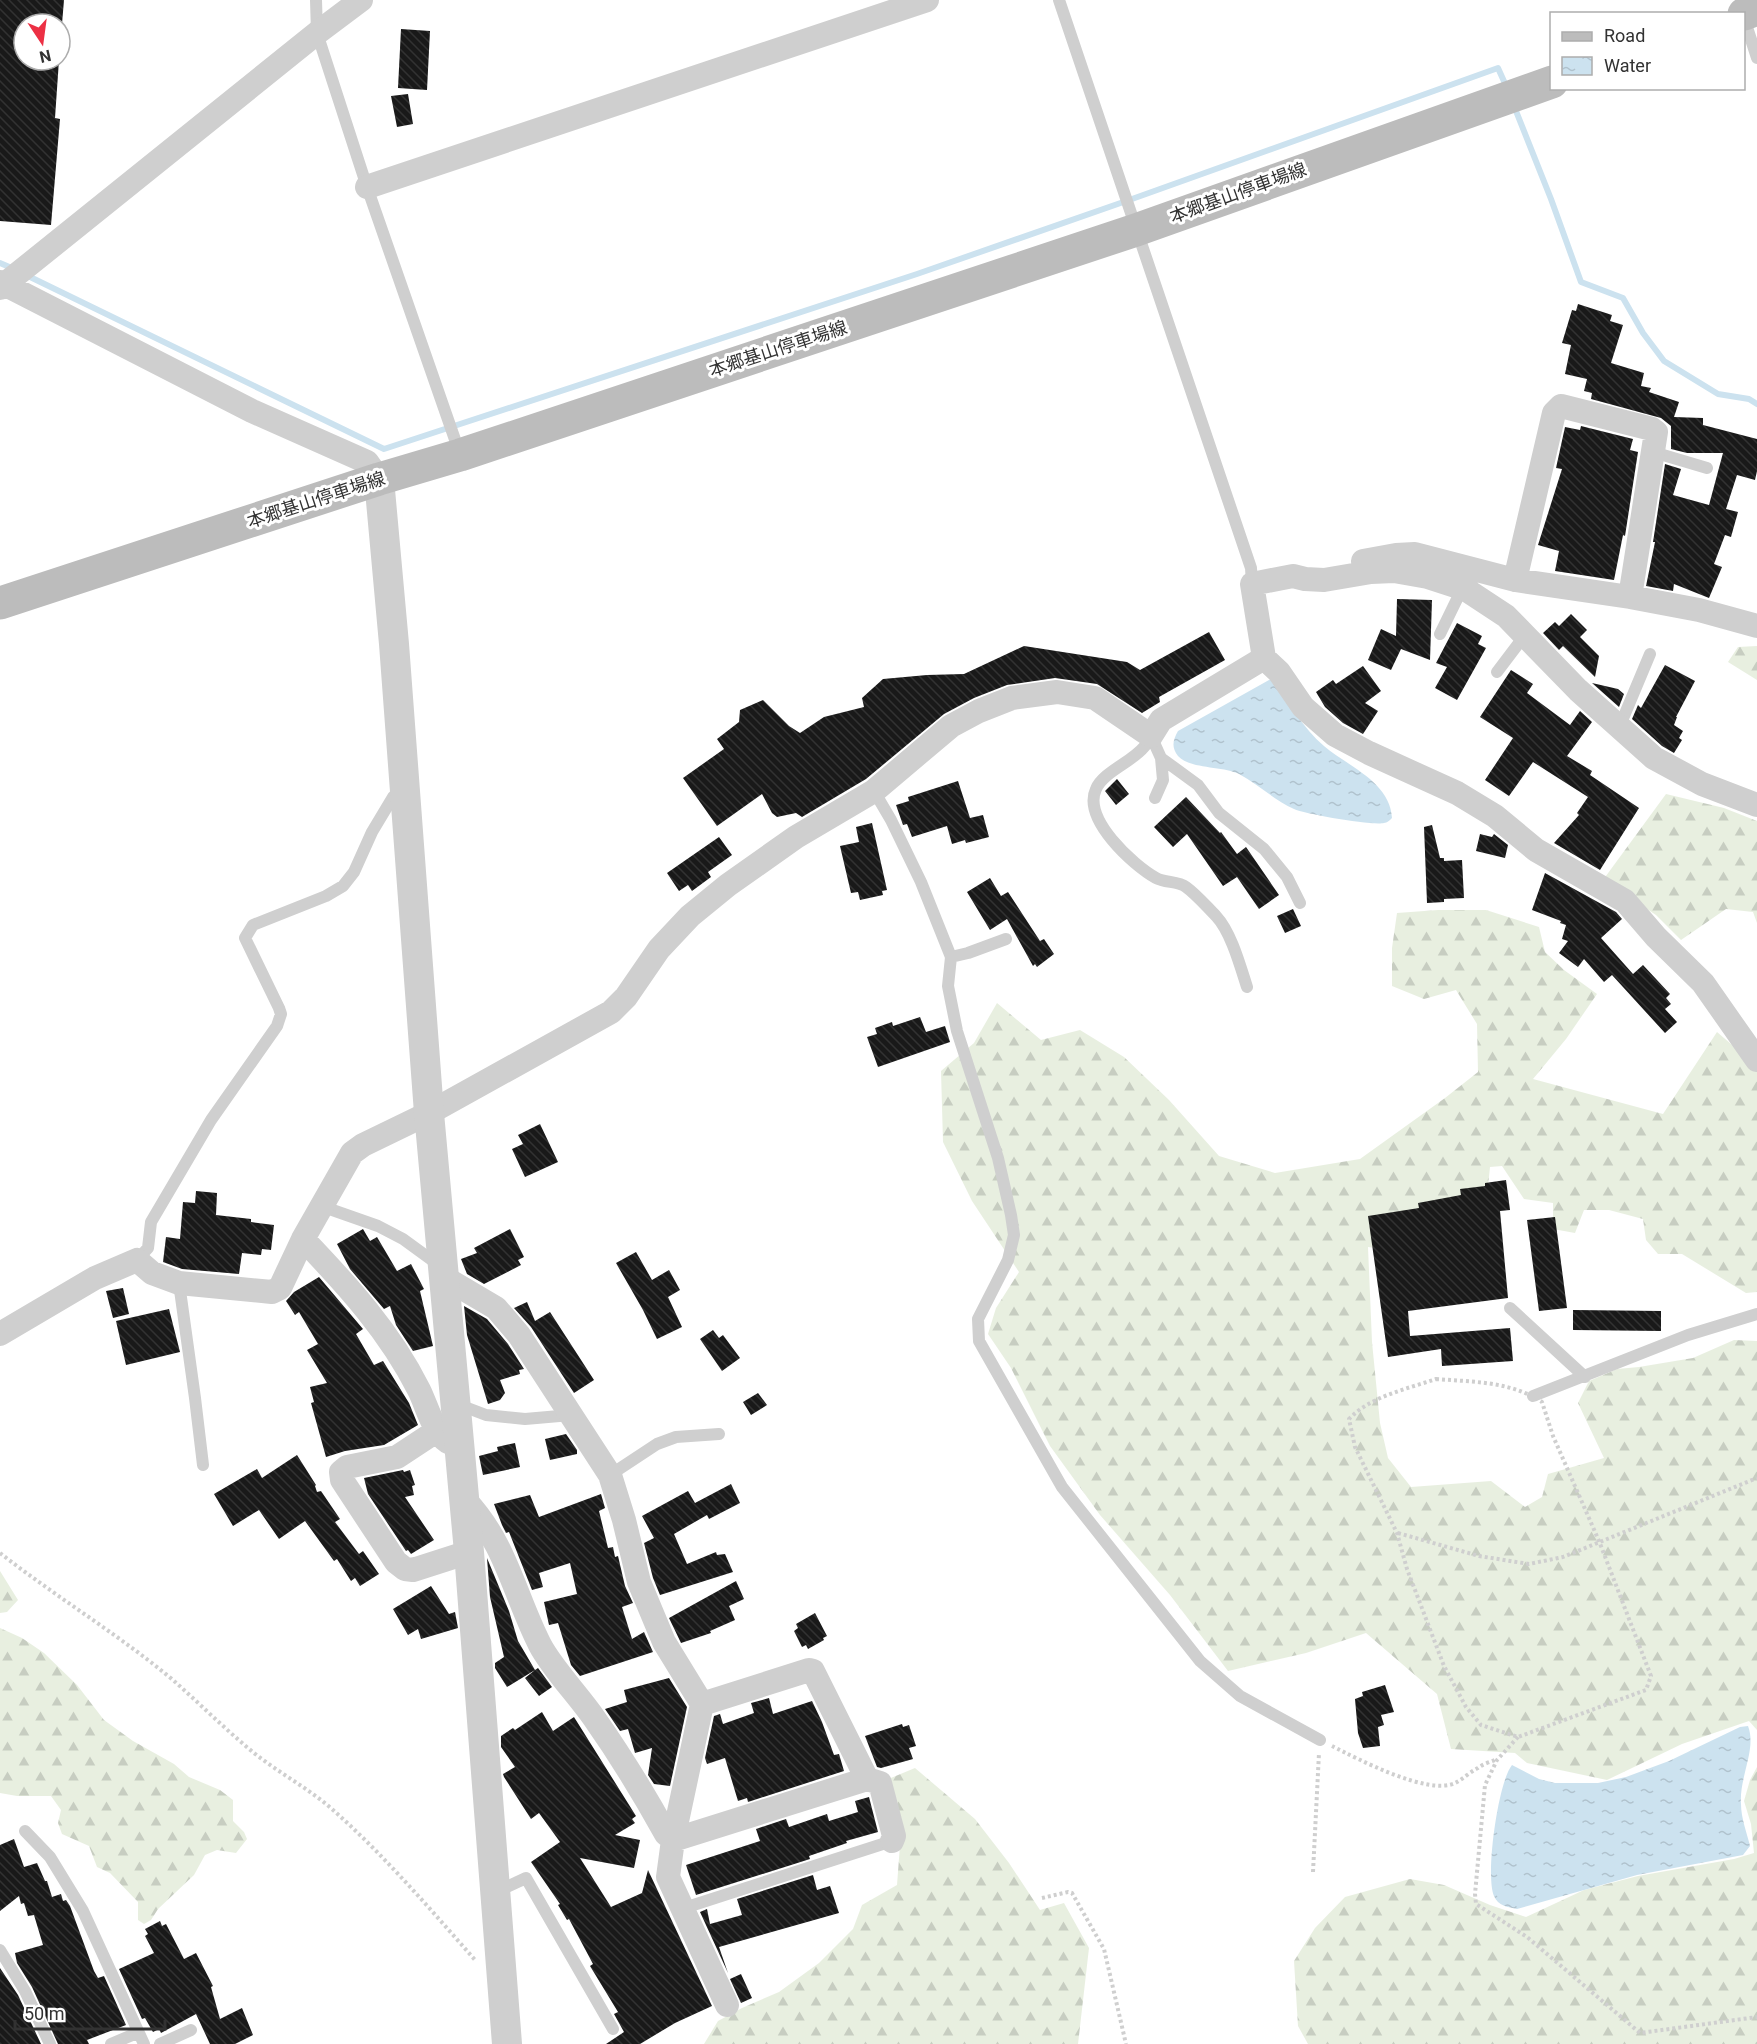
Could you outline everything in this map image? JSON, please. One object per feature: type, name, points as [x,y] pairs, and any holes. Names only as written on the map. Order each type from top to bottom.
[{"type":"main road","name":"本郷基山停車場線","points":[[0,603],[379,479],[460,455],[1136,230],[1550,82]]},
{"type":"street","points":[[361,0],[1,285],[252,411],[367,462],[379,479],[429,1113],[465,1500],[507,2044]]},
{"type":"street","points":[[367,187],[927,0]]},
{"type":"street","points":[[1515,580],[1554,412],[1561,406],[1652,429],[1656,432],[1630,597]]},
{"type":"street","points":[[1757,626],[1699,610],[1515,580],[1415,554],[1396,555],[1252,584],[1264,658],[1279,672],[1303,707],[1335,735],[1457,793],[1495,816],[1536,850],[1625,901],[1656,937],[1703,983],[1757,1060]]},
{"type":"street","points":[[1293,576],[1324,580],[1371,572],[1394,572],[1428,577],[1465,589],[1506,616],[1578,690],[1654,758],[1702,784],[1757,805]]},
{"type":"street","points":[[0,1334],[95,1278],[137,1260],[152,1273],[179,1283],[272,1292],[280,1288],[303,1239],[352,1153],[611,1012],[626,997],[659,949],[690,916],[728,885],[796,837],[874,791],[951,726],[979,711],[1012,698],[1057,692],[1095,698],[1151,736],[1161,720],[1264,658]]},
{"type":"street","points":[[303,1239],[375,1319],[419,1389],[443,1439],[460,1450]]},
{"type":"street","points":[[444,1274],[496,1308],[519,1335],[610,1475],[639,1582],[664,1642],[702,1704],[673,1840],[668,1877],[727,2005]]},
{"type":"street","points":[[438,1430],[397,1457],[347,1467],[341,1472],[342,1480],[396,1562],[405,1569],[413,1570],[469,1552]]},
{"type":"street","points":[[465,1500],[481,1517],[503,1557],[540,1646],[594,1717],[635,1778],[666,1834],[673,1840]]},
{"type":"street","points":[[702,1704],[808,1670],[813,1671],[867,1779]]},
{"type":"street","points":[[673,1840],[867,1779],[880,1783],[894,1836],[892,1841]]},
{"type":"lane","points":[[316,0],[317,33],[367,187],[460,455]]},
{"type":"lane","points":[[1059,0],[1251,568],[1252,584]]},
{"type":"lane","points":[[1745,24],[1757,58]]},
{"type":"lane","points":[[1653,452],[1707,468]]},
{"type":"lane","points":[[1440,634],[1458,597],[1465,589]]},
{"type":"lane","points":[[1497,672],[1525,635]]},
{"type":"lane","points":[[1619,728],[1650,654]]},
{"type":"lane","points":[[1151,736],[1161,758],[1163,780],[1155,798]]},
{"type":"lane","points":[[1151,736],[1143,749],[1096,788],[1093,800],[1096,815],[1130,861],[1158,879],[1184,885],[1218,918],[1235,952],[1247,987]]},
{"type":"lane","points":[[1161,758],[1198,785],[1219,813],[1264,849],[1287,877],[1299,903]]},
{"type":"lane","points":[[137,1260],[148,1248],[152,1222],[211,1120],[277,1026],[281,1014],[279,1008],[245,938],[253,925],[326,896],[343,886],[354,872],[372,832],[404,786]]},
{"type":"lane","points":[[874,791],[921,882],[951,957],[948,986],[957,1031],[998,1158],[1011,1215],[1014,1235],[1008,1260],[978,1319],[979,1341],[1062,1486],[1200,1661],[1240,1696],[1320,1740]]},
{"type":"lane","points":[[951,957],[1006,939]]},
{"type":"lane","points":[[321,1206],[378,1226],[403,1239],[444,1274]]},
{"type":"lane","points":[[179,1283],[203,1465]]},
{"type":"lane","points":[[1510,1308],[1585,1377]]},
{"type":"lane","points":[[1533,1396],[1688,1335],[1757,1314]]},
{"type":"lane","points":[[456,1404],[486,1415],[525,1419],[571,1414]]},
{"type":"lane","points":[[610,1475],[657,1444],[676,1437],[719,1434]]},
{"type":"lane","points":[[25,1831],[50,1857],[83,1911],[141,2038],[111,2044]]},
{"type":"lane","points":[[681,1909],[892,1841]]},
{"type":"lane","points":[[495,1893],[526,1878],[613,2030]]},
{"type":"lane","points":[[0,1950],[25,1990],[50,2044]]},
{"type":"lane","points":[[160,2044],[191,2030]]},
{"type":"path","points":[[1518,1737],[1482,1725],[1466,1707],[1444,1666],[1407,1569],[1397,1533],[1355,1447],[1349,1419],[1359,1408],[1385,1396],[1436,1379],[1512,1387],[1542,1402],[1553,1437],[1599,1541],[1651,1676],[1646,1690],[1518,1737],[1497,1760],[1485,1785],[1476,1904],[1527,1937],[1640,2033],[1757,2017]]},
{"type":"path","points":[[1397,1533],[1479,1556],[1529,1564],[1563,1557],[1757,1478]]},
{"type":"path","points":[[0,1553],[172,1679],[234,1736],[329,1806],[387,1863],[486,1973],[502,1982]]},
{"type":"path","points":[[1313,1872],[1320,1740],[1365,1762],[1434,1787],[1454,1784],[1479,1767],[1497,1760]]},
{"type":"path","points":[[1042,1898],[1072,1893],[1100,1940],[1126,2044]]},
{"type":"green space","points":[[1757,646],[1757,680],[1728,662],[1738,647]]},
{"type":"green space","points":[[1666,794],[1724,808],[1757,821],[1757,923],[1753,912],[1726,909],[1681,940],[1656,915],[1603,880]]},
{"type":"green space","points":[[1486,910],[1539,927],[1545,952],[1564,970],[1597,994],[1566,1039],[1533,1079],[1663,1114],[1717,1032],[1745,1056],[1757,1071],[1757,1292],[1746,1293],[1682,1254],[1658,1254],[1646,1240],[1643,1219],[1609,1210],[1584,1210],[1575,1233],[1553,1229],[1553,1203],[1524,1199],[1502,1166],[1490,1167],[1488,1186],[1424,1255],[1368,1247],[1372,1342],[1380,1423],[1388,1458],[1411,1487],[1491,1481],[1525,1507],[1542,1497],[1548,1474],[1604,1458],[1578,1403],[1589,1381],[1617,1369],[1693,1358],[1734,1340],[1757,1341],[1757,1730],[1749,1721],[1682,1744],[1607,1780],[1527,1763],[1515,1753],[1451,1749],[1437,1694],[1366,1633],[1306,1653],[1228,1671],[1170,1595],[1100,1515],[1050,1446],[1011,1368],[988,1334],[996,1308],[1019,1272],[972,1201],[943,1142],[941,1071],[974,1043],[997,1003],[1041,1040],[1080,1030],[1124,1057],[1169,1100],[1219,1156],[1275,1173],[1360,1159],[1478,1072],[1477,1024],[1456,990],[1424,999],[1392,986],[1392,948],[1397,913]]},
{"type":"green space","points":[[0,1571],[18,1600],[7,1612],[0,1613]]},
{"type":"green space","points":[[0,1628],[22,1638],[44,1653],[77,1685],[104,1720],[133,1741],[174,1764],[189,1777],[220,1790],[233,1800],[233,1821],[244,1832],[247,1839],[236,1853],[217,1850],[205,1855],[194,1875],[158,1909],[151,1920],[144,1924],[138,1920],[138,1902],[110,1873],[97,1867],[89,1846],[62,1834],[58,1823],[61,1810],[51,1796],[17,1796],[0,1793]]},
{"type":"green space","points":[[1757,1767],[1757,2044],[1308,2044],[1298,2026],[1294,1961],[1315,1928],[1345,1897],[1410,1879],[1444,1885],[1490,1905],[1526,1917],[1584,1890],[1638,1876],[1734,1859],[1754,1853],[1751,1824],[1744,1801],[1750,1780]]},
{"type":"green space","points":[[915,1768],[975,1819],[1009,1863],[1040,1910],[1064,1903],[1089,1948],[1078,2044],[704,2044],[718,2021],[779,1992],[819,1963],[853,1929],[862,1905],[897,1885],[900,1845],[886,1780]]},
{"type":"water","points":[[1273,679],[1316,739],[1376,785],[1390,805],[1392,818],[1384,823],[1367,823],[1294,809],[1239,774],[1190,763],[1178,756],[1174,750],[1174,744],[1178,731]]},
{"type":"water","points":[[1748,1726],[1750,1744],[1741,1804],[1750,1846],[1743,1855],[1637,1875],[1517,1909],[1498,1902],[1494,1896],[1491,1869],[1494,1829],[1502,1790],[1512,1765],[1539,1779],[1555,1783],[1598,1783],[1626,1777],[1669,1761],[1740,1727]]},
{"type":"building","points":[[0,0],[64,0],[63,12],[12,12],[12,72],[58,72],[55,118],[60,119],[51,225],[0,221]]},
{"type":"building","points":[[401,29],[430,31],[427,90],[398,88]]},
{"type":"building","points":[[408,94],[413,124],[397,127],[391,96]]},
{"type":"building","points":[[1578,304],[1612,315],[1610,321],[1623,325],[1611,363],[1644,373],[1641,386],[1651,388],[1649,392],[1679,402],[1674,417],[1703,418],[1703,425],[1757,439],[1755,480],[1737,475],[1726,509],[1738,512],[1731,537],[1725,535],[1714,564],[1722,567],[1709,598],[1674,584],[1673,591],[1646,586],[1655,542],[1653,542],[1665,464],[1681,469],[1673,495],[1709,505],[1723,453],[1687,453],[1671,449],[1671,426],[1661,418],[1591,399],[1592,393],[1584,391],[1587,379],[1565,374],[1571,345],[1562,343],[1572,310],[1576,311]]},
{"type":"building","points":[[1581,426],[1633,439],[1630,450],[1638,452],[1625,536],[1623,535],[1614,580],[1555,571],[1559,551],[1538,545],[1562,469],[1556,468],[1565,427],[1580,430]]},
{"type":"building","points":[[1397,599],[1432,600],[1430,660],[1401,649],[1391,670],[1368,660],[1381,629],[1396,636]]},
{"type":"building","points":[[1571,614],[1587,630],[1580,637],[1599,656],[1595,677],[1563,646],[1559,650],[1543,633],[1555,622],[1559,626]]},
{"type":"building","points":[[1457,623],[1482,636],[1478,644],[1486,648],[1457,700],[1435,688],[1447,667],[1436,663]]},
{"type":"building","points":[[1209,632],[1225,660],[1159,697],[1160,702],[1142,713],[1097,684],[1055,678],[1007,685],[974,698],[944,714],[866,779],[802,817],[796,813],[777,817],[772,813],[762,794],[717,826],[683,778],[724,749],[717,739],[739,722],[740,710],[763,700],[789,726],[800,733],[824,717],[864,707],[862,698],[883,679],[964,674],[1024,646],[1127,662],[1140,670]]},
{"type":"building","points":[[1665,665],[1695,681],[1676,717],[1674,725],[1683,731],[1679,738],[1682,740],[1674,753],[1662,746],[1632,719],[1638,705],[1641,708]]},
{"type":"building","points":[[1363,666],[1381,691],[1365,703],[1378,711],[1363,734],[1343,723],[1325,707],[1316,692],[1333,680],[1336,684]]},
{"type":"building","points":[[1511,670],[1533,684],[1527,693],[1570,725],[1580,711],[1592,722],[1567,756],[1592,771],[1590,775],[1639,808],[1600,870],[1554,843],[1579,815],[1577,813],[1588,797],[1533,762],[1509,796],[1485,780],[1513,738],[1480,717]]},
{"type":"building","points":[[1592,683],[1618,689],[1624,694],[1619,707]]},
{"type":"building","points":[[1117,779],[1129,794],[1116,805],[1105,791]]},
{"type":"building","points":[[958,781],[970,818],[983,815],[989,837],[952,844],[947,826],[912,837],[907,824],[903,825],[896,805],[909,801],[908,797]]},
{"type":"building","points":[[1186,797],[1221,832],[1237,854],[1246,847],[1279,895],[1259,909],[1237,877],[1223,886],[1187,834],[1173,847],[1154,827]]},
{"type":"building","points":[[872,823],[887,890],[882,891],[883,895],[860,900],[858,892],[851,893],[840,846],[859,842],[856,827]]},
{"type":"building","points":[[1432,825],[1440,858],[1444,858],[1444,861],[1462,860],[1464,898],[1427,903],[1424,827]]},
{"type":"building","points":[[1480,834],[1492,837],[1494,834],[1508,845],[1505,858],[1476,851]]},
{"type":"building","points":[[719,837],[732,855],[708,872],[711,877],[692,891],[688,885],[679,891],[667,873]]},
{"type":"building","points":[[1545,873],[1616,912],[1622,919],[1601,938],[1633,974],[1643,965],[1670,994],[1666,998],[1671,1004],[1665,1009],[1677,1022],[1665,1033],[1612,975],[1604,982],[1584,959],[1578,967],[1559,953],[1568,941],[1562,939],[1566,925],[1532,910]]},
{"type":"building","points":[[990,878],[1001,896],[1008,892],[1040,941],[1044,939],[1054,954],[1037,967],[1035,964],[1033,966],[1007,919],[990,930],[967,892]]},
{"type":"building","points":[[1293,909],[1301,926],[1285,933],[1277,916]]},
{"type":"building","points":[[920,1017],[926,1032],[945,1026],[950,1042],[878,1067],[867,1037],[877,1034],[875,1028],[892,1022],[893,1026]]},
{"type":"building","points":[[540,1124],[558,1162],[525,1177],[512,1149],[523,1144],[518,1135]]},
{"type":"building","points":[[1506,1180],[1510,1210],[1500,1211],[1508,1298],[1408,1311],[1410,1336],[1510,1328],[1513,1361],[1442,1366],[1441,1349],[1388,1357],[1368,1216],[1419,1208],[1418,1203],[1461,1195],[1460,1189],[1485,1186],[1485,1183]]},
{"type":"building","points":[[196,1191],[217,1193],[216,1215],[251,1219],[251,1222],[274,1225],[271,1250],[262,1249],[261,1255],[242,1253],[239,1274],[182,1269],[163,1262],[166,1237],[180,1239],[183,1202],[195,1203]]},
{"type":"building","points":[[1555,1217],[1567,1308],[1539,1311],[1527,1220]]},
{"type":"building","points":[[363,1229],[370,1241],[377,1237],[397,1271],[411,1264],[424,1289],[420,1291],[433,1346],[413,1351],[396,1325],[390,1306],[384,1309],[350,1269],[337,1244]]},
{"type":"building","points":[[510,1229],[524,1257],[518,1260],[521,1265],[484,1284],[467,1274],[461,1259],[477,1253],[474,1248]]},
{"type":"building","points":[[636,1252],[652,1280],[669,1270],[680,1290],[668,1297],[682,1327],[657,1339],[616,1263]]},
{"type":"building","points":[[319,1277],[363,1329],[356,1334],[374,1365],[383,1361],[409,1403],[418,1425],[384,1445],[345,1451],[326,1457],[311,1403],[314,1402],[310,1387],[327,1383],[307,1350],[318,1344],[299,1312],[295,1315],[286,1301],[294,1292]]},
{"type":"building","points":[[123,1288],[129,1314],[113,1318],[106,1291]]},
{"type":"building","points":[[527,1302],[535,1321],[550,1312],[594,1380],[574,1393],[531,1327],[514,1308]]},
{"type":"building","points":[[464,1306],[487,1319],[508,1344],[524,1369],[519,1370],[520,1374],[500,1380],[505,1393],[500,1400],[488,1404],[467,1335]]},
{"type":"building","points":[[169,1309],[180,1352],[126,1365],[116,1321]]},
{"type":"building","points":[[1573,1310],[1661,1311],[1661,1331],[1573,1330]]},
{"type":"building","points":[[713,1330],[719,1338],[723,1335],[740,1358],[722,1371],[700,1339]]},
{"type":"building","points":[[758,1393],[767,1405],[751,1415],[743,1402]]},
{"type":"building","points":[[566,1434],[577,1450],[577,1454],[550,1460],[545,1439]]},
{"type":"building","points":[[515,1443],[520,1467],[483,1475],[479,1456],[498,1451],[497,1447]]},
{"type":"building","points":[[297,1455],[316,1485],[317,1492],[321,1491],[340,1519],[335,1522],[359,1554],[363,1551],[379,1574],[360,1586],[355,1578],[351,1581],[337,1559],[334,1561],[305,1521],[279,1539],[259,1510],[233,1526],[214,1494],[257,1469],[262,1478]]},
{"type":"building","points":[[403,1470],[404,1472],[410,1470],[415,1485],[412,1486],[414,1495],[405,1497],[434,1540],[411,1554],[408,1550],[406,1551],[368,1494],[364,1478]]},
{"type":"building","points":[[731,1484],[740,1503],[709,1519],[707,1515],[674,1534],[687,1564],[716,1552],[717,1555],[725,1554],[733,1572],[660,1595],[644,1543],[654,1538],[642,1516],[688,1491],[695,1503]]},
{"type":"building","points":[[601,1494],[605,1508],[599,1511],[608,1548],[613,1547],[615,1557],[618,1556],[625,1586],[633,1603],[622,1607],[632,1639],[644,1632],[653,1652],[580,1676],[571,1665],[558,1623],[549,1625],[544,1602],[577,1594],[570,1563],[539,1573],[543,1587],[532,1590],[509,1532],[506,1533],[494,1504],[530,1495],[539,1517]]},
{"type":"building","points":[[487,1558],[509,1611],[518,1641],[535,1670],[507,1687],[495,1668],[495,1663],[504,1657],[490,1597]]},
{"type":"building","points":[[736,1581],[744,1599],[729,1606],[735,1620],[710,1631],[711,1633],[681,1643],[669,1618]]},
{"type":"building","points":[[431,1586],[449,1614],[455,1612],[458,1628],[421,1639],[418,1629],[408,1635],[393,1609]]},
{"type":"building","points":[[815,1613],[827,1636],[808,1649],[806,1645],[802,1647],[794,1631],[798,1628],[796,1624]]},
{"type":"building","points":[[538,1668],[552,1687],[539,1696],[525,1678]]},
{"type":"building","points":[[669,1678],[687,1707],[670,1786],[654,1784],[648,1775],[652,1748],[635,1753],[628,1729],[620,1731],[605,1709],[627,1702],[624,1690]]},
{"type":"building","points":[[1385,1685],[1394,1712],[1381,1715],[1384,1725],[1378,1727],[1380,1746],[1363,1748],[1358,1733],[1355,1699],[1363,1696],[1362,1692]]},
{"type":"building","points":[[769,1698],[773,1714],[812,1701],[834,1755],[839,1754],[844,1771],[748,1802],[747,1798],[738,1801],[725,1758],[707,1764],[705,1758],[714,1716],[720,1714],[723,1724],[754,1713],[751,1703]]},
{"type":"building","points":[[542,1712],[553,1731],[574,1717],[636,1816],[632,1819],[635,1823],[615,1835],[640,1840],[634,1868],[580,1858],[611,1907],[642,1893],[648,1870],[712,2006],[675,2023],[640,2044],[606,2044],[624,2032],[614,2014],[618,2012],[590,1966],[593,1964],[569,1919],[567,1920],[558,1905],[560,1904],[531,1862],[560,1842],[539,1813],[531,1819],[503,1774],[515,1767],[501,1747],[501,1736],[513,1728],[515,1730]]},
{"type":"building","points":[[902,1724],[903,1727],[909,1725],[916,1746],[909,1748],[913,1759],[881,1768],[877,1767],[865,1736]]},
{"type":"building","points":[[869,1797],[878,1832],[846,1841],[847,1843],[809,1856],[810,1859],[696,1895],[686,1865],[760,1841],[756,1829],[786,1819],[789,1827],[827,1814],[829,1821],[858,1812],[855,1801]]},
{"type":"building","points":[[14,1839],[24,1867],[37,1863],[47,1881],[52,1897],[61,1894],[63,1901],[66,1900],[70,1906],[94,1971],[98,1978],[104,1976],[126,2025],[87,2040],[89,2044],[58,2044],[32,1987],[17,1963],[15,1953],[43,1945],[34,1915],[28,1916],[19,1896],[0,1911],[0,1845]]},
{"type":"building","points":[[813,1875],[817,1890],[830,1886],[839,1913],[719,1947],[728,1973],[700,1912],[707,1909],[710,1924],[742,1915],[737,1899]]},
{"type":"building","points":[[160,1921],[162,1926],[166,1924],[184,1959],[196,1953],[213,1986],[211,1987],[220,2019],[242,2008],[253,2035],[235,2044],[210,2044],[196,2014],[161,2033],[159,2029],[153,2032],[145,2018],[142,2019],[119,1969],[154,1953],[145,1936],[148,1934],[145,1929]]},
{"type":"building","points":[[0,1968],[18,1995],[41,2044],[0,2044]]},
{"type":"building","points":[[741,1974],[752,1998],[741,2003],[730,1979]]},
{"type":"waterway","points":[[26,275],[384,449],[917,274],[1498,68],[1507,88]]},
{"type":"waterway","points":[[1514,106],[1581,282],[1623,298],[1643,333],[1664,361],[1718,394],[1749,399],[1757,404]]},
{"type":"waterway","points":[[0,263],[14,269]]}]
